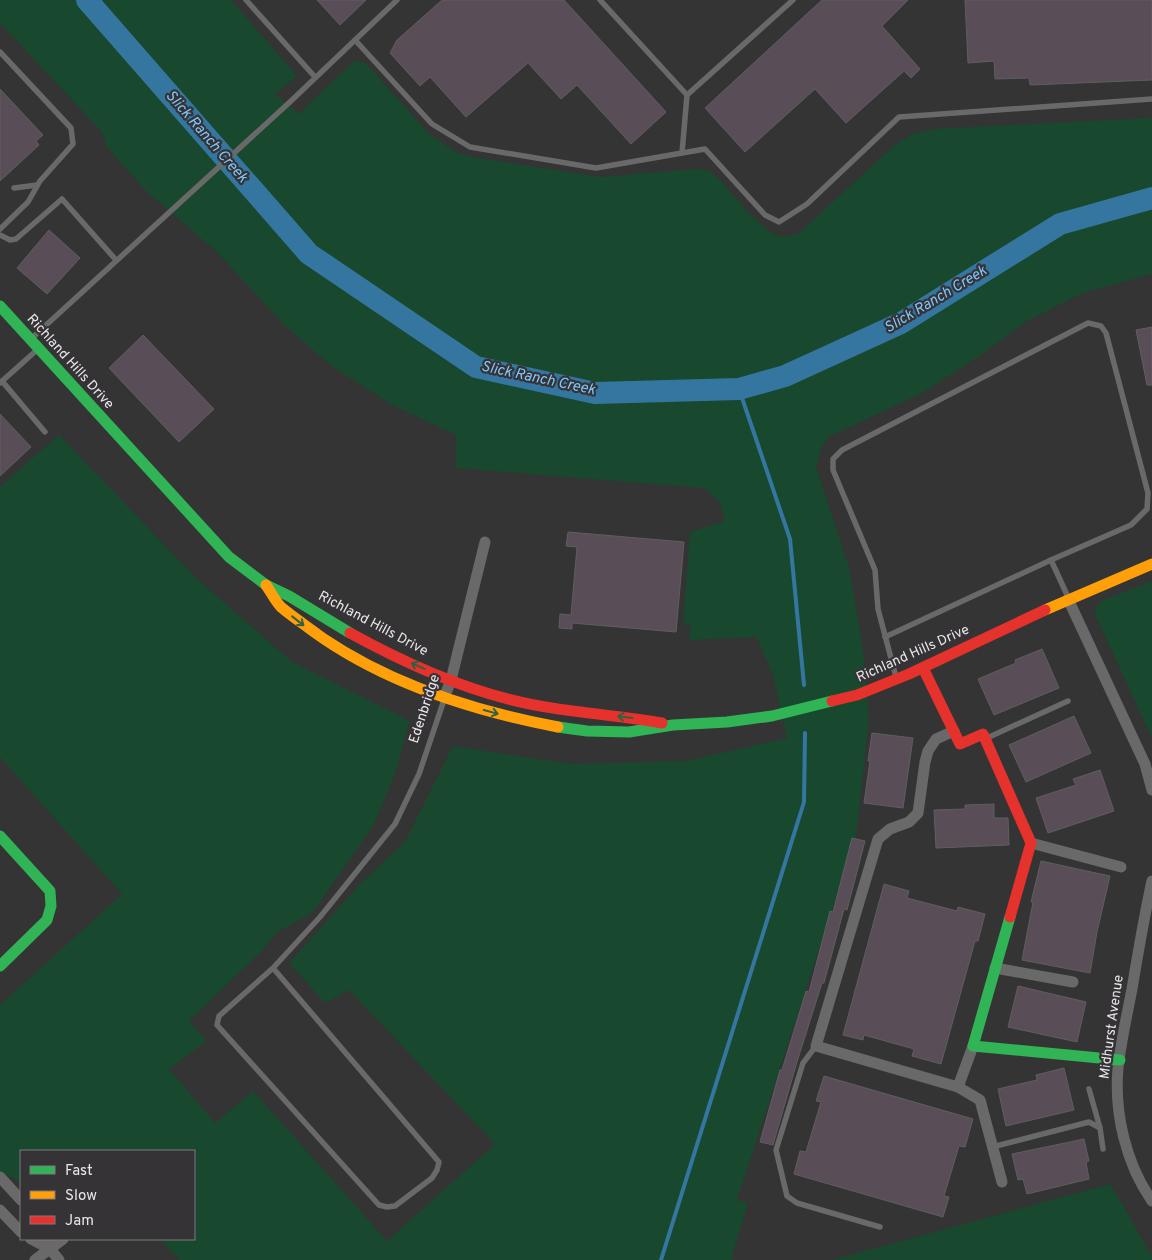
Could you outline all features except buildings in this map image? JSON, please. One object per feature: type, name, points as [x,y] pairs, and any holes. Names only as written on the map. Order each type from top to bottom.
[{"type":"street","name":"Richland Hills Drive","points":[[0,306],[229,558],[266,586],[289,596],[378,648],[451,680],[508,698],[588,713],[629,717],[673,725]]},
{"type":"street","name":"Edenbridge","points":[[444,698],[451,680],[485,542]]},
{"type":"street","name":"Richland Hills Drive","points":[[266,586],[280,606],[320,637],[369,666],[444,698],[514,718],[580,730],[629,732],[673,725],[727,722],[772,716],[857,695],[896,680],[1068,599],[1152,564]]},
{"type":"street","points":[[1068,599],[1145,764],[1152,790]]},
{"type":"street","points":[[923,668],[960,744],[983,734],[1031,843],[973,1046],[958,1087]]},
{"type":"street","points":[[954,731],[936,739],[928,751],[918,813],[909,822],[890,829],[878,839],[816,1046],[958,1087],[980,1100],[1002,1182]]},
{"type":"street","points":[[0,836],[50,891],[51,906],[47,920],[0,966]]},
{"type":"street","points":[[1031,843],[1121,867]]},
{"type":"street","name":"Midhurst Avenue","points":[[1152,881],[1149,911],[1120,1060],[1118,1108],[1124,1138],[1135,1170],[1152,1201]]},
{"type":"street","points":[[995,968],[1073,982]]},
{"type":"street","points":[[973,1046],[1120,1060]]},
{"type":"street","points":[[0,1177],[20,1199]]},
{"type":"street","points":[[0,1210],[20,1231]]},
{"type":"street","points":[[34,1240],[48,1244],[59,1260]]},
{"type":"street","points":[[35,1260],[48,1244],[60,1240]]},
{"type":"lane","points":[[246,0],[315,77]]},
{"type":"lane","points":[[45,432],[1,382],[116,260],[291,101],[397,0]]},
{"type":"lane","points":[[600,0],[686,95]]},
{"type":"lane","points":[[682,153],[686,95],[793,0]]},
{"type":"lane","points":[[354,40],[432,124],[470,147],[596,168],[705,149],[765,215],[779,222],[807,204],[899,118],[1152,98]]},
{"type":"lane","points":[[0,52],[71,128],[73,144],[37,184],[28,202],[0,228]]},
{"type":"lane","points":[[14,188],[37,184]]},
{"type":"lane","points":[[0,235],[10,240],[16,239],[62,199],[116,260]]},
{"type":"lane","points":[[885,637],[1131,525],[1147,509],[1148,493],[1106,334],[1101,326],[1088,323],[842,450],[833,459],[833,470],[875,570],[878,609],[885,637],[896,680]]},
{"type":"lane","points":[[1051,560],[1068,599]]},
{"type":"lane","name":"Edenbridge","points":[[273,968],[438,1162],[437,1170],[432,1178],[395,1206],[379,1205],[217,1025],[219,1016],[273,968],[320,917],[395,824],[419,774],[444,698]]},
{"type":"lane","points":[[985,739],[1068,701]]},
{"type":"lane","points":[[816,1046],[803,1063],[776,1150],[787,1196],[796,1203],[880,1227]]},
{"type":"lane","points":[[1089,1089],[1100,1128],[1103,1150]]},
{"type":"lane","points":[[992,1147],[1089,1122],[1100,1128]]},
{"type":"green space","points":[[0,0],[231,0],[297,76],[275,94],[299,114],[354,61],[363,62],[428,133],[456,152],[477,158],[601,177],[695,169],[708,171],[717,177],[762,226],[776,235],[782,236],[799,233],[896,144],[913,134],[933,129],[1152,118],[1152,274],[1082,293],[1025,322],[984,353],[922,393],[828,437],[821,449],[816,467],[850,571],[863,651],[869,718],[856,836],[737,1200],[748,1203],[731,1259],[737,1260],[180,1260],[161,1240],[195,1240],[195,1150],[20,1150],[20,1184],[11,1175],[0,1185],[0,1005],[122,894],[0,757],[0,487],[59,435],[198,580],[292,662],[410,721],[394,777],[373,826],[312,913],[276,933],[261,952],[189,1021],[206,1041],[169,1069],[215,1123],[253,1091],[387,1241],[495,1144],[349,990],[325,1003],[289,963],[361,883],[405,842],[453,746],[571,764],[687,761],[787,738],[773,675],[757,637],[689,640],[691,625],[683,622],[690,532],[725,521],[719,501],[704,488],[456,468],[456,435],[394,406],[333,367],[285,326],[216,251],[147,192],[107,147],[102,132],[0,23]]},
{"type":"green space","points":[[1152,581],[1152,738],[1094,612],[1101,601]]},
{"type":"green space","points":[[1110,1184],[1152,1260],[832,1260]]},
{"type":"waterway","name":"Slick Ranch Creek","points":[[87,0],[309,254],[476,367],[595,393],[739,389],[785,376],[901,323],[1060,224],[1152,198]]},
{"type":"waterway","points":[[739,389],[790,539],[804,685]]},
{"type":"waterway","points":[[661,1260],[804,802],[805,733]]},
{"type":"traffic: fast","points":[[0,306],[229,557],[266,585],[289,596],[350,633]]},
{"type":"traffic: fast","points":[[558,727],[587,731],[629,732],[673,725],[727,722],[772,716],[832,701]]},
{"type":"traffic: fast","points":[[0,836],[50,891],[51,906],[47,920],[0,966]]},
{"type":"traffic: fast","points":[[1010,917],[973,1046],[1120,1060]]},
{"type":"traffic: slow","points":[[1045,610],[1152,564]]},
{"type":"traffic: slow","points":[[266,585],[279,605],[330,643],[360,661],[424,690],[457,702],[490,712],[558,727]]},
{"type":"traffic: jam","points":[[832,701],[857,695],[909,674],[1045,610]]},
{"type":"traffic: jam","points":[[350,633],[427,671],[487,693],[546,707],[662,723]]},
{"type":"traffic: jam","points":[[923,668],[960,744],[983,734],[1031,843],[1010,917]]}]
